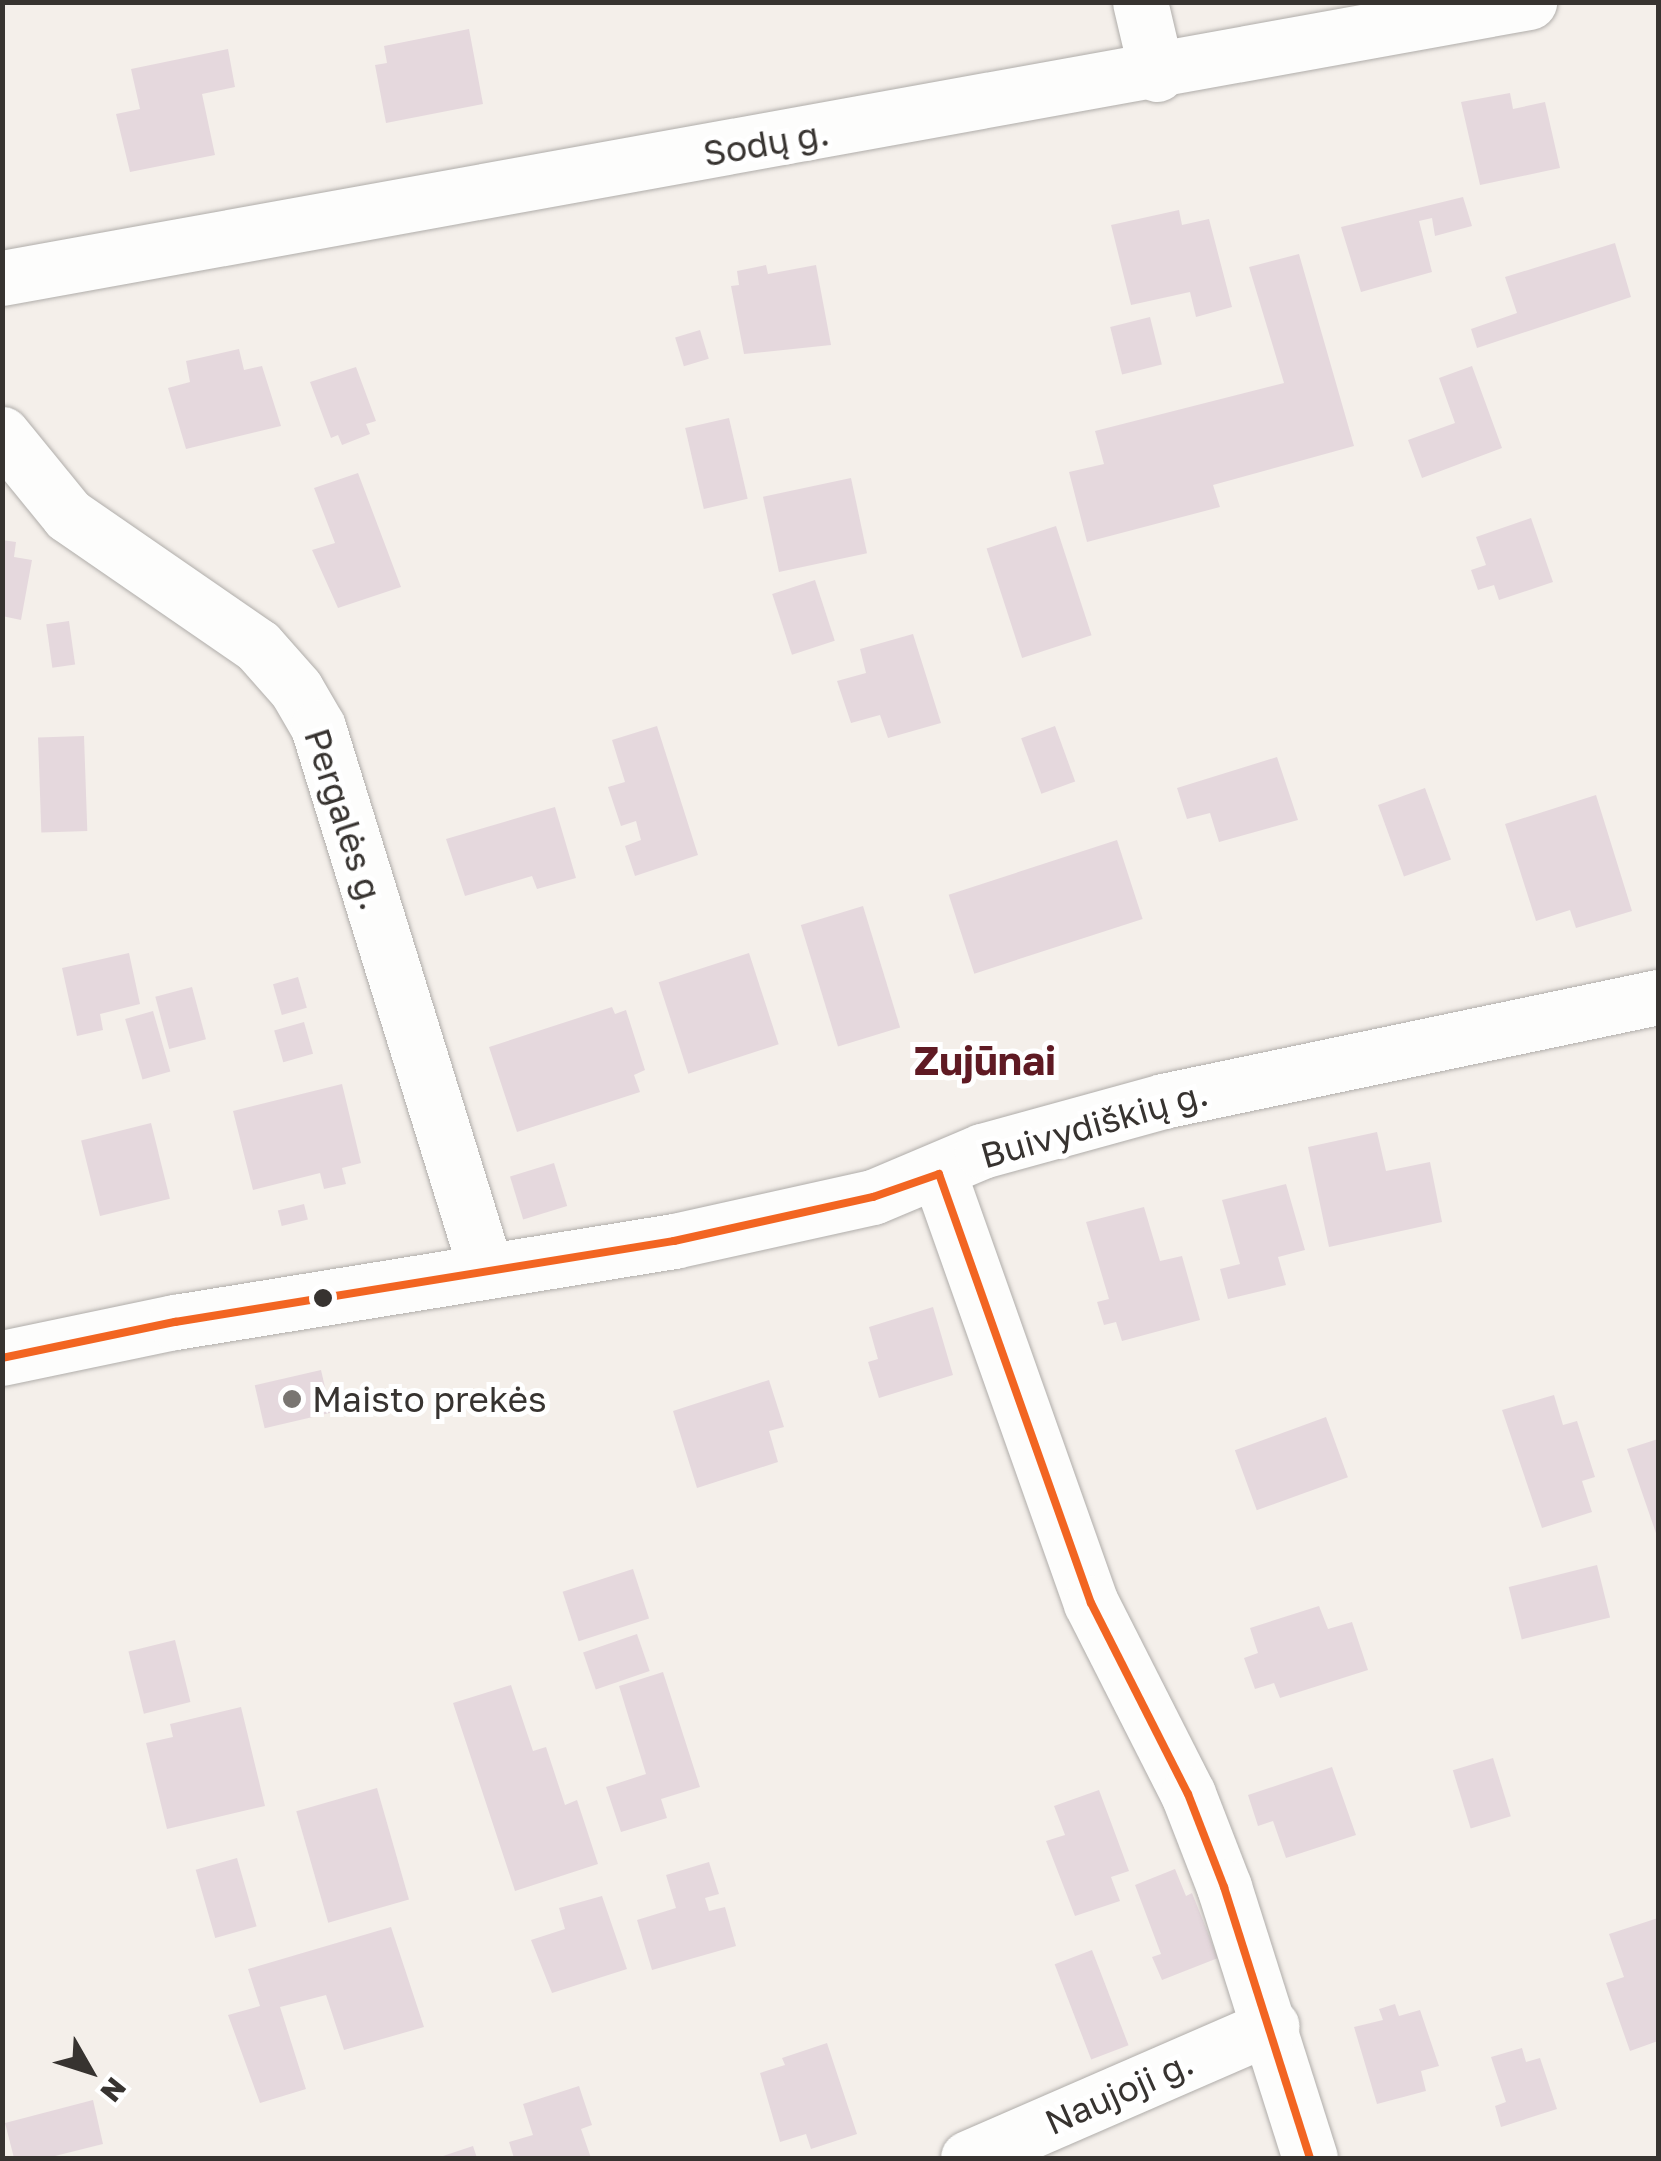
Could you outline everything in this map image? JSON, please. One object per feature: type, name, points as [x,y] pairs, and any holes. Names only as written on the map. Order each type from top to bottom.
[{"type":"street","points":[[1140,2],[1157,74]]},
{"type":"street","name":"Sodų g.","points":[[2,278],[1157,74],[1529,2]]},
{"type":"street","name":"Pergalės g.","points":[[2,434],[68,515],[258,646],[296,688],[318,727],[486,1270]]},
{"type":"street","name":"Buivydiškių g.","points":[[2,1358],[486,1270],[674,1241],[872,1197],[938,1174],[982,1151],[1164,1101],[1658,997]]},
{"type":"street","points":[[938,1174],[1054,1511],[1091,1603],[1188,1794],[1270,2026],[1310,2158]]},
{"type":"street","name":"Naujoji g.","points":[[968,2158],[1270,2026]]},
{"type":"building","points":[[469,29],[483,104],[386,123],[375,65],[387,63],[384,46]]},
{"type":"building","points":[[228,49],[235,87],[202,94],[215,155],[130,172],[116,114],[140,109],[131,69]]},
{"type":"building","points":[[1510,93],[1513,109],[1545,102],[1560,168],[1480,185],[1461,102]]},
{"type":"building","points":[[1463,197],[1472,226],[1435,236],[1432,218],[1419,221],[1432,272],[1361,292],[1341,227]]},
{"type":"building","points":[[1179,210],[1182,225],[1209,219],[1232,307],[1196,317],[1190,292],[1131,305],[1111,225]]},
{"type":"building","points":[[1615,243],[1631,297],[1477,348],[1471,329],[1517,313],[1505,277]]},
{"type":"building","points":[[1299,254],[1354,446],[1213,485],[1220,507],[1087,542],[1069,472],[1104,464],[1095,431],[1284,383],[1249,267]]},
{"type":"building","points":[[766,265],[768,274],[816,265],[831,345],[744,354],[731,286],[739,285],[737,271]]},
{"type":"building","points":[[1150,317],[1162,365],[1122,374],[1110,327]]},
{"type":"building","points":[[700,330],[709,359],[684,366],[675,338]]},
{"type":"building","points":[[239,349],[244,370],[262,366],[281,426],[186,449],[168,388],[190,382],[186,361]]},
{"type":"building","points":[[1472,366],[1502,448],[1422,478],[1408,440],[1455,423],[1439,378]]},
{"type":"building","points":[[356,367],[376,421],[366,424],[370,434],[342,445],[338,435],[331,438],[310,382]]},
{"type":"building","points":[[729,418],[748,499],[704,509],[685,428]]},
{"type":"building","points":[[358,473],[401,587],[338,608],[312,550],[335,543],[314,488]]},
{"type":"building","points":[[851,478],[867,553],[779,572],[763,497]]},
{"type":"building","points":[[1531,518],[1553,582],[1499,600],[1494,585],[1478,590],[1471,570],[1486,565],[1476,537]]},
{"type":"building","points":[[1056,526],[1092,635],[1022,658],[987,549]]},
{"type":"building","points":[[2,540],[16,542],[14,557],[32,560],[21,620],[2,616]]},
{"type":"building","points":[[815,580],[835,641],[792,655],[772,594]]},
{"type":"building","points":[[69,621],[75,665],[52,668],[46,624]]},
{"type":"building","points":[[913,634],[941,723],[888,738],[880,715],[851,723],[837,681],[866,673],[860,649]]},
{"type":"building","points":[[657,726],[698,855],[635,876],[625,846],[641,840],[636,821],[621,826],[608,787],[625,782],[612,740]]},
{"type":"building","points":[[1055,726],[1075,781],[1041,794],[1021,738]]},
{"type":"building","points":[[84,736],[87,831],[41,833],[38,738]]},
{"type":"building","points":[[1277,757],[1298,820],[1219,842],[1210,813],[1187,819],[1177,788]]},
{"type":"building","points":[[1425,788],[1451,859],[1404,877],[1378,805]]},
{"type":"building","points":[[1596,795],[1632,911],[1576,928],[1570,910],[1536,921],[1505,824]]},
{"type":"building","points":[[555,807],[576,878],[537,889],[532,876],[465,896],[446,839]]},
{"type":"building","points":[[1117,840],[1143,919],[974,974],[949,895]]},
{"type":"building","points":[[863,906],[900,1027],[838,1046],[801,925]]},
{"type":"building","points":[[129,953],[140,1004],[100,1014],[103,1030],[77,1036],[62,968]]},
{"type":"building","points":[[749,953],[779,1044],[688,1074],[659,982]]},
{"type":"building","points":[[298,977],[307,1008],[282,1015],[273,984]]},
{"type":"building","points":[[192,987],[206,1039],[169,1049],[155,997]]},
{"type":"building","points":[[612,1007],[615,1014],[626,1010],[645,1070],[634,1075],[640,1092],[517,1132],[489,1047]]},
{"type":"building","points":[[153,1011],[170,1072],[142,1080],[125,1019]]},
{"type":"building","points":[[304,1022],[313,1054],[283,1062],[274,1031]]},
{"type":"building","points":[[342,1084],[361,1163],[342,1168],[346,1184],[324,1189],[320,1173],[253,1190],[233,1111]]},
{"type":"building","points":[[151,1123],[170,1199],[100,1216],[81,1140]]},
{"type":"building","points":[[1377,1132],[1386,1171],[1430,1162],[1442,1222],[1329,1247],[1308,1147]]},
{"type":"building","points":[[554,1163],[567,1206],[523,1219],[510,1176]]},
{"type":"building","points":[[1286,1184],[1305,1250],[1278,1257],[1286,1285],[1228,1299],[1220,1269],[1240,1264],[1222,1200]]},
{"type":"building","points":[[304,1204],[308,1220],[282,1226],[278,1211]]},
{"type":"building","points":[[1144,1207],[1160,1261],[1182,1256],[1200,1320],[1122,1341],[1116,1322],[1104,1325],[1097,1302],[1109,1299],[1086,1222]]},
{"type":"building","points":[[933,1307],[953,1375],[879,1398],[868,1362],[878,1359],[869,1327]]},
{"type":"building","name":"Maisto prekės","points":[[321,1370],[331,1413],[265,1428],[255,1385]]},
{"type":"building","points":[[769,1380],[784,1427],[769,1431],[778,1462],[697,1488],[673,1411]]},
{"type":"building","points":[[1554,1395],[1563,1425],[1577,1421],[1595,1477],[1582,1481],[1592,1512],[1542,1528],[1502,1410]]},
{"type":"building","points":[[1326,1417],[1348,1477],[1257,1510],[1235,1450]]},
{"type":"building","points":[[1658,1439],[1658,1539],[1627,1449]]},
{"type":"building","points":[[1597,1565],[1610,1617],[1522,1639],[1509,1587]]},
{"type":"building","points":[[633,1569],[649,1618],[579,1641],[563,1592]]},
{"type":"building","points":[[1319,1606],[1328,1629],[1352,1622],[1368,1670],[1280,1698],[1274,1683],[1255,1689],[1244,1658],[1258,1653],[1250,1628]]},
{"type":"building","points":[[637,1634],[650,1671],[596,1689],[583,1653]]},
{"type":"building","points":[[175,1640],[190,1702],[144,1714],[128,1652]]},
{"type":"building","points":[[663,1672],[700,1787],[661,1799],[667,1818],[621,1832],[606,1787],[646,1774],[619,1686]]},
{"type":"building","points":[[511,1685],[533,1751],[546,1747],[565,1805],[577,1800],[598,1864],[515,1891],[453,1703]]},
{"type":"building","points":[[241,1707],[265,1806],[167,1829],[146,1743],[173,1737],[170,1724]]},
{"type":"building","points":[[1493,1758],[1511,1816],[1471,1829],[1453,1770]]},
{"type":"building","points":[[1332,1767],[1356,1835],[1286,1858],[1273,1821],[1258,1826],[1248,1795]]},
{"type":"building","points":[[377,1788],[409,1900],[328,1923],[296,1811]]},
{"type":"building","points":[[1099,1790],[1129,1871],[1111,1877],[1120,1901],[1075,1916],[1046,1841],[1065,1835],[1054,1806]]},
{"type":"building","points":[[237,1858],[257,1926],[215,1938],[196,1870]]},
{"type":"building","points":[[709,1862],[719,1894],[705,1898],[709,1911],[725,1907],[736,1946],[652,1970],[637,1920],[676,1908],[666,1875]]},
{"type":"building","points":[[1175,1869],[1186,1896],[1192,1893],[1218,1958],[1162,1980],[1152,1957],[1161,1954],[1135,1885]]},
{"type":"building","points":[[602,1896],[627,1969],[552,1993],[531,1940],[565,1929],[559,1908]]},
{"type":"building","points":[[1658,1918],[1658,2041],[1630,2051],[1606,1983],[1624,1977],[1609,1934]]},
{"type":"building","points":[[391,1927],[424,2027],[344,2050],[326,1995],[280,2007],[306,2089],[260,2103],[228,2015],[260,2006],[248,1969]]},
{"type":"building","points":[[1092,1950],[1129,2045],[1091,2060],[1055,1964]]},
{"type":"building","points":[[1395,2004],[1399,2016],[1420,2010],[1439,2066],[1421,2071],[1426,2091],[1377,2104],[1354,2027],[1383,2020],[1379,2009]]},
{"type":"building","points":[[827,2043],[857,2134],[811,2149],[806,2134],[780,2142],[760,2073],[785,2065],[782,2058]]},
{"type":"building","points":[[1522,2048],[1526,2062],[1540,2058],[1557,2109],[1501,2127],[1495,2106],[1506,2102],[1491,2057]]},
{"type":"building","points":[[579,2086],[592,2125],[581,2129],[591,2158],[514,2158],[509,2142],[533,2135],[523,2104]]},
{"type":"building","points":[[93,2100],[103,2144],[47,2158],[14,2158],[5,2123]]},
{"type":"building","points":[[473,2146],[477,2158],[437,2158]]},
{"type":"transit line","points":[[939,1174],[1091,1603],[1188,1794],[1224,1887],[1310,2158]]},
{"type":"transit line","points":[[2,1358],[175,1322],[674,1241],[873,1197],[939,1174]]},
{"type":"place","name":"Maisto prekės","points":[[292,1399]]},
{"type":"district","name":"Zujūnai","points":[[985,1060]]}]
